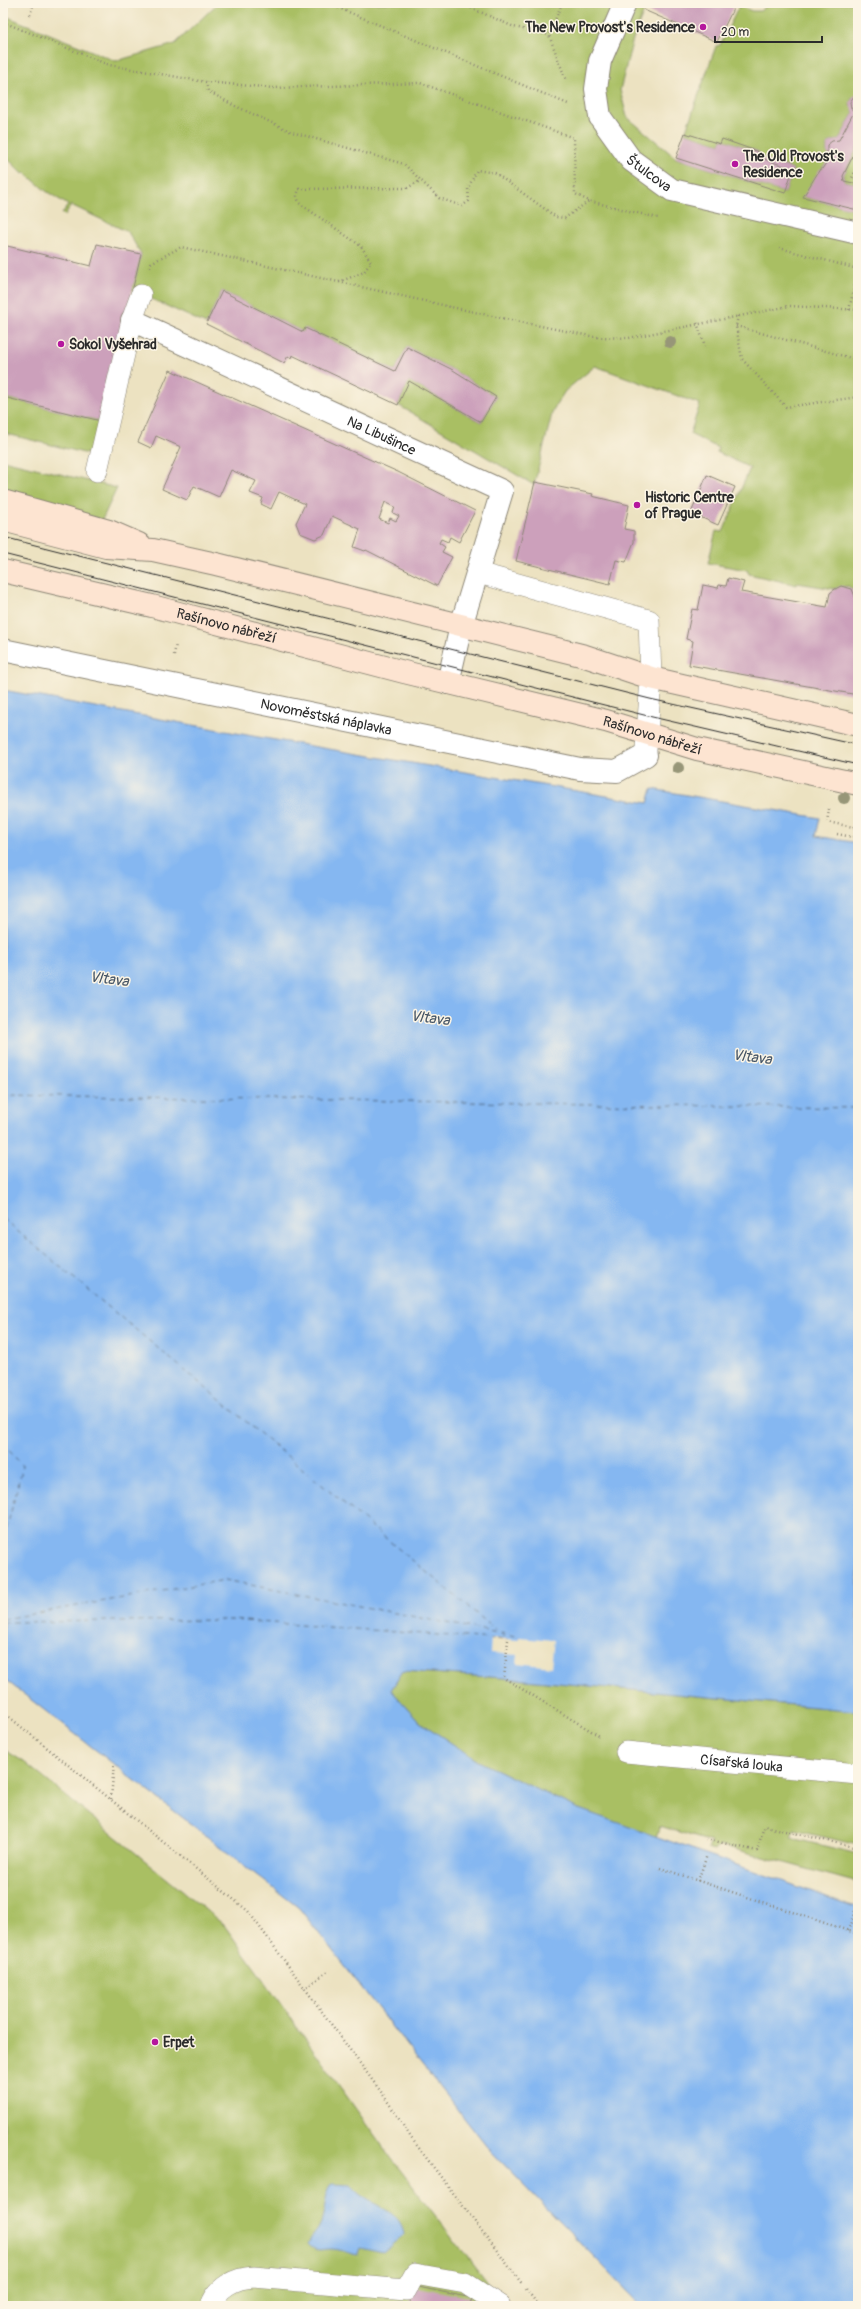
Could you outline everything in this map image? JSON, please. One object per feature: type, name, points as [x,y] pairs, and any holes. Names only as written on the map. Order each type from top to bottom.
[{"type":"main road","points":[[3,501],[35,512],[109,531],[153,550],[585,656],[650,689],[858,725]]},
{"type":"main road","points":[[3,520],[106,547],[153,550]]},
{"type":"main road","name":"Rašínovo nábřeží","points":[[3,571],[152,606],[448,683],[606,721],[647,744],[697,749],[858,784]]},
{"type":"street","name":"Štulcova","points":[[625,3],[600,61],[596,89],[600,118],[630,160],[672,190],[858,233]]},
{"type":"street","name":"Na Libušince","points":[[132,320],[502,491],[461,626]]},
{"type":"street","points":[[448,683],[461,626]]},
{"type":"street","name":"Novoměstská náplavka","points":[[3,650],[580,769],[617,771],[647,744]]},
{"type":"lane","points":[[97,471],[132,320],[141,295]]},
{"type":"lane","points":[[478,573],[649,620],[650,689],[647,744]]},
{"type":"lane","name":"Císařská louka","points":[[626,1752],[858,1774]]},
{"type":"lane","points":[[211,2306],[218,2291],[240,2277],[406,2290],[415,2274],[465,2283],[500,2306]]},
{"type":"path","points":[[30,15],[34,3]]},
{"type":"path","points":[[327,3],[600,118]]},
{"type":"path","points":[[460,3],[514,27],[549,35]]},
{"type":"path","points":[[562,3],[549,35],[566,81],[600,118]]},
{"type":"path","points":[[3,22],[109,65],[206,82],[274,88],[406,83]]},
{"type":"path","points":[[206,82],[208,91],[233,105],[292,132],[404,164],[439,198],[462,206],[469,200],[468,188],[476,170],[495,173],[556,217],[565,218],[589,201]]},
{"type":"path","points":[[858,166],[852,178],[858,179]]},
{"type":"path","points":[[339,282],[364,272],[371,262],[361,246],[299,203],[297,196],[300,189],[407,188],[420,181]]},
{"type":"path","points":[[141,295],[151,263],[180,247],[501,318],[595,337],[629,338],[697,323],[790,306],[858,310]]},
{"type":"path","points":[[849,310],[858,271]]},
{"type":"path","points":[[738,316],[736,326],[742,359],[786,407],[858,397]]},
{"type":"path","points":[[697,323],[705,346]]},
{"type":"path","points":[[736,326],[858,360]]},
{"type":"path","points":[[178,639],[173,655],[178,656]]},
{"type":"path","points":[[830,803],[827,822],[858,828]]},
{"type":"path","points":[[837,834],[858,838]]},
{"type":"path","points":[[508,1640],[504,1678],[626,1752]]},
{"type":"path","points":[[3,1712],[248,1911],[384,2096],[412,2139],[539,2306]]},
{"type":"path","points":[[111,1799],[114,1764]]},
{"type":"path","points":[[706,1839],[757,1851],[764,1826],[858,1848]]},
{"type":"path","points":[[698,1880],[707,1855]]},
{"type":"path","points":[[660,1868],[858,1934]]},
{"type":"path","points":[[848,1930],[856,1908]]},
{"type":"path","points":[[304,1989],[328,1971]]},
{"type":"green space","points":[[218,3],[647,3],[633,39],[620,90],[627,117],[676,158],[785,193],[793,169],[758,157],[759,152],[722,139],[720,144],[685,133],[716,46],[720,45],[739,6],[752,11],[760,11],[770,3],[858,3],[858,95],[852,98],[850,105],[854,112],[839,140],[832,141],[827,145],[827,152],[830,157],[804,197],[858,210],[858,593],[848,586],[835,589],[797,583],[797,585],[749,574],[747,570],[708,563],[716,531],[723,532],[750,468],[717,452],[718,448],[690,434],[700,404],[595,366],[565,391],[553,410],[534,485],[398,405],[409,381],[481,422],[496,397],[453,370],[407,347],[395,371],[305,328],[303,332],[222,291],[206,324],[132,290],[141,254],[128,232],[71,205],[65,215],[62,214],[68,205],[46,191],[24,172],[23,174],[3,154],[3,15],[116,61],[175,44]]},
{"type":"green space","points":[[858,146],[858,184],[844,181],[843,176]]},
{"type":"green space","points":[[3,397],[101,421],[92,455],[3,433]]},
{"type":"green space","points":[[3,460],[117,488],[102,520],[3,489]]},
{"type":"green space","points":[[403,1671],[504,1678],[858,1711],[858,1845],[794,1830],[791,1838],[858,1854],[858,1883],[720,1845],[715,1850],[708,1848],[711,1842],[660,1826],[656,1837],[576,1808],[478,1761],[420,1722],[391,1690]]},
{"type":"green space","name":"Erpet","points":[[3,1749],[24,1762],[224,1925],[391,2158],[505,2306],[3,2306]]},
{"type":"water","name":"Vltava","points":[[3,690],[258,737],[648,803],[652,789],[820,818],[816,836],[858,843],[858,1711],[504,1678],[403,1671],[391,1690],[420,1722],[478,1761],[576,1808],[858,1908],[858,2306],[642,2306],[487,2147],[299,1908],[3,1678]]},
{"type":"water","points":[[332,2184],[351,2185],[364,2198],[390,2212],[397,2218],[402,2226],[404,2235],[383,2253],[360,2248],[357,2255],[331,2249],[316,2250],[311,2247],[308,2244],[323,2218],[329,2189]]},
{"type":"pier","points":[[519,1637],[554,1640],[551,1667],[517,1663],[518,1655],[490,1653],[491,1638],[518,1640]]},
{"type":"building","name":"The New Provost's Residence","points":[[647,3],[730,3],[729,5],[734,7],[717,42],[644,10]]},
{"type":"building","points":[[858,95],[858,146],[843,176],[844,181],[858,184],[858,210],[803,197],[820,169],[822,169],[830,157],[827,152],[827,145],[832,141],[839,140],[854,112],[851,108],[850,102],[854,96]]},
{"type":"building","name":"The Old Provost's Residence","points":[[685,133],[720,144],[722,139],[759,152],[758,157],[793,169],[785,193],[676,158]]},
{"type":"building","name":"Sokol Vyšehrad","points":[[97,244],[141,254],[101,421],[3,397],[3,245],[91,266]]},
{"type":"building","points":[[222,291],[303,332],[305,328],[395,371],[407,347],[453,370],[496,397],[481,422],[409,381],[398,405],[292,355],[291,358],[288,356],[284,363],[206,324]]},
{"type":"building","points":[[170,370],[398,472],[475,511],[459,542],[450,537],[448,542],[441,539],[439,543],[445,547],[442,552],[452,557],[437,586],[366,550],[365,551],[354,547],[360,529],[332,516],[324,535],[315,539],[300,533],[296,523],[305,504],[279,492],[271,509],[261,504],[263,498],[250,493],[256,481],[231,470],[219,497],[194,486],[187,500],[162,489],[181,447],[156,436],[151,448],[138,442]],"holes":[[[385,502],[395,507],[393,513],[399,516],[396,521],[390,518],[388,523],[379,519]]]},
{"type":"building","points":[[707,475],[735,487],[718,525],[691,513]]},
{"type":"building","points":[[535,482],[593,494],[592,496],[629,505],[624,529],[634,531],[634,542],[626,562],[616,560],[610,584],[516,561]]},
{"type":"building","points":[[728,578],[744,582],[741,592],[827,607],[830,593],[835,589],[841,586],[852,589],[856,599],[855,612],[858,613],[858,695],[689,665],[693,641],[686,639],[692,609],[698,610],[703,585],[718,588],[719,585],[726,586]]},
{"type":"building","points":[[413,2286],[472,2298],[470,2306],[409,2306]]},
{"type":"ferry route","points":[[3,1095],[858,1108]]},
{"type":"ferry route","points":[[3,1219],[508,1640]]},
{"type":"ferry route","points":[[3,1444],[23,1466],[3,1542]]},
{"type":"ferry route","points":[[3,1619],[225,1580],[498,1633]]},
{"type":"ferry route","points":[[3,1622],[231,1620],[507,1640]]},
{"type":"ferry route","points":[[501,1633],[519,1637]]},
{"type":"tram line","points":[[3,537],[650,699],[858,745]]},
{"type":"tram line","points":[[3,554],[648,716],[858,765]]},
{"type":"place","name":"The New Provost's Residence","points":[[703,27]]},
{"type":"place","name":"The Old Provost's Residence","points":[[735,164]]},
{"type":"place","name":"Sokol Vyšehrad","points":[[61,344]]},
{"type":"place","name":"Historic Centre of Prague","points":[[637,505]]},
{"type":"place","name":"Erpet","points":[[155,2042]]}]
